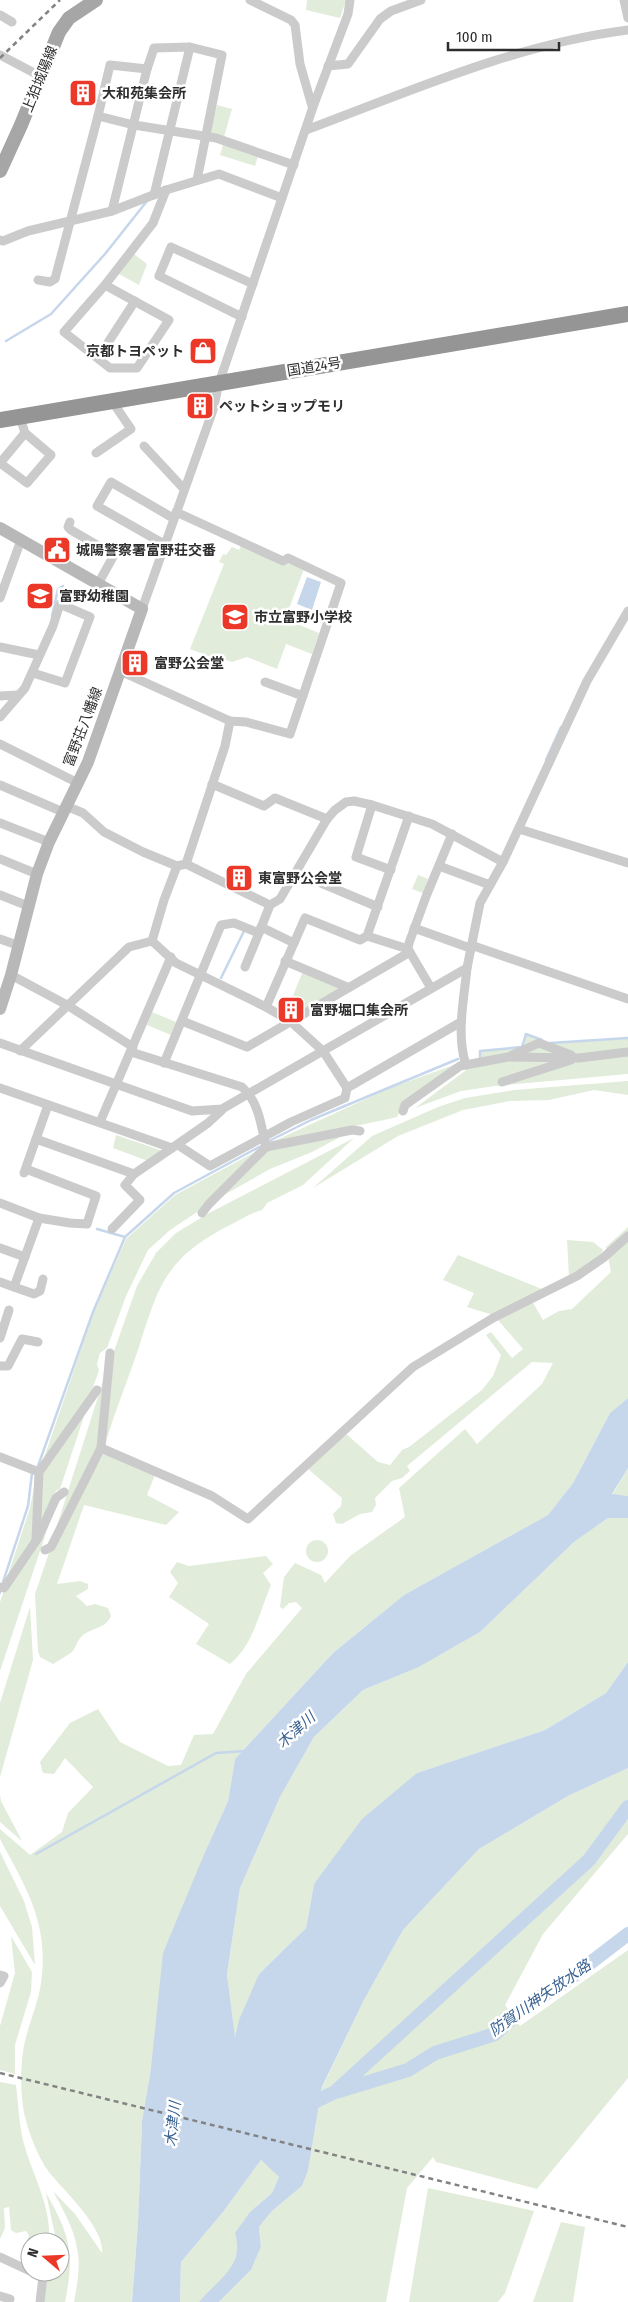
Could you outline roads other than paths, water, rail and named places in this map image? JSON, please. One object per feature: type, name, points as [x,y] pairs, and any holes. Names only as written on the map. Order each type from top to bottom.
[{"type":"highway","name":"国道24号","points":[[0,420],[22,425],[112,400],[628,314]]},
{"type":"main road","name":"上狛城陽線","points":[[0,171],[59,32],[69,18],[96,0]]},
{"type":"main road","points":[[0,528],[142,609]]},
{"type":"main road","name":"富野荘八幡線","points":[[0,1007],[11,975],[17,945],[37,874],[64,809],[88,762],[142,609]]},
{"type":"street","points":[[250,0],[268,4],[295,25],[300,64],[312,107]]},
{"type":"street","points":[[142,609],[223,382],[242,316],[306,130],[312,107],[348,14],[350,0]]},
{"type":"street","points":[[328,66],[348,64],[380,20],[391,11],[421,0]]},
{"type":"street","points":[[624,0],[628,18]]},
{"type":"street","points":[[0,15],[12,22]]},
{"type":"street","points":[[306,130],[498,59],[600,34],[628,30]]},
{"type":"street","points":[[154,195],[190,47]]},
{"type":"street","points":[[112,211],[147,69],[154,48],[190,47],[222,55],[197,180]]},
{"type":"street","points":[[0,55],[40,76]]},
{"type":"street","points":[[38,280],[50,282],[55,279],[110,65],[147,69]]},
{"type":"street","points":[[98,116],[134,125],[229,141],[294,165]]},
{"type":"street","points":[[0,240],[3,241],[28,231],[69,220],[112,211],[166,190],[219,174],[282,198]]},
{"type":"street","points":[[105,285],[169,320],[137,368],[110,368],[64,332],[105,285],[153,223],[166,190]]},
{"type":"street","points":[[242,316],[159,274],[170,247],[253,284]]},
{"type":"street","points":[[98,358],[135,301]]},
{"type":"street","points":[[96,453],[131,429],[112,400]]},
{"type":"street","points":[[22,425],[51,455],[28,483],[0,463],[22,425]]},
{"type":"street","points":[[144,446],[184,489]]},
{"type":"street","points":[[120,671],[230,721],[246,722],[290,734],[341,583],[288,558],[283,561],[175,515],[111,482],[97,506],[164,544]]},
{"type":"street","points":[[70,522],[68,526],[71,530],[114,556],[98,584]]},
{"type":"street","points":[[0,598],[3,581],[21,540]]},
{"type":"street","points":[[0,717],[25,688],[33,673],[60,604],[90,616],[65,683],[33,673]]},
{"type":"street","points":[[466,1065],[463,1057],[461,1022],[470,946],[480,903],[519,829],[587,681],[628,611]]},
{"type":"street","points":[[0,647],[39,655]]},
{"type":"street","points":[[265,682],[303,696]]},
{"type":"street","points":[[0,696],[18,695]]},
{"type":"street","points":[[152,941],[164,900],[182,865],[212,784],[225,746],[230,721]]},
{"type":"street","points":[[0,744],[78,783]]},
{"type":"street","points":[[212,784],[264,806],[275,798],[327,819]]},
{"type":"street","points":[[0,785],[94,820],[104,832],[143,852],[182,865],[270,905]]},
{"type":"street","points":[[245,967],[270,905],[280,900],[327,819],[346,802],[354,801],[372,805],[409,816],[452,834],[503,862]]},
{"type":"street","points":[[372,805],[356,857],[391,870]]},
{"type":"street","points":[[266,1007],[305,918],[360,940],[367,936],[409,816]]},
{"type":"street","points":[[0,823],[49,842]]},
{"type":"street","points":[[519,829],[628,863]]},
{"type":"street","points":[[182,1021],[247,1047],[409,950],[414,928],[452,834]]},
{"type":"street","points":[[0,859],[37,874]]},
{"type":"street","points":[[439,866],[490,885]]},
{"type":"street","points":[[321,883],[378,907]]},
{"type":"street","points":[[0,894],[28,906]]},
{"type":"street","points":[[164,1063],[221,924],[234,923],[260,930],[294,943]]},
{"type":"street","points":[[414,928],[628,999]]},
{"type":"street","points":[[367,936],[409,950],[431,988]]},
{"type":"street","points":[[0,939],[17,945]]},
{"type":"street","points":[[0,1088],[175,1146],[210,1166],[264,1142],[345,1098],[347,1088],[323,1052],[290,1021],[266,1007],[176,963],[152,941]]},
{"type":"street","points":[[20,1050],[129,947],[152,941]]},
{"type":"street","points":[[100,1122],[170,957]]},
{"type":"street","points":[[285,961],[347,987]]},
{"type":"street","points":[[112,1229],[140,1200],[124,1185],[134,1174],[208,1123],[222,1110],[467,968]]},
{"type":"street","points":[[11,975],[67,1005],[132,1050],[164,1063],[242,1087],[249,1094],[260,1115],[264,1142]]},
{"type":"street","points":[[347,1088],[461,1022]]},
{"type":"street","points":[[0,1043],[192,1112],[222,1110]]},
{"type":"street","points":[[508,1057],[539,1044],[579,1058]]},
{"type":"street","points":[[403,1111],[405,1105],[460,1066],[508,1057],[579,1058],[628,1052]]},
{"type":"street","points":[[502,1082],[579,1058]]},
{"type":"street","points":[[0,1203],[39,1218],[87,1224],[96,1196],[25,1171],[48,1104]]},
{"type":"street","points":[[202,1213],[264,1142],[352,1130],[360,1131]]},
{"type":"street","points":[[36,1140],[134,1174]]},
{"type":"street","points":[[14,1287],[39,1218]]},
{"type":"street","points":[[101,1448],[212,1496],[248,1519],[413,1367],[493,1318],[577,1276],[603,1258],[628,1236]]},
{"type":"street","points":[[0,1248],[25,1257]]},
{"type":"street","points":[[0,1282],[34,1294],[40,1291],[44,1279]]},
{"type":"street","points":[[0,1338],[9,1310]]},
{"type":"street","points":[[0,1366],[8,1366],[22,1339],[38,1342]]},
{"type":"street","points":[[45,1550],[51,1547],[101,1448],[110,1353]]},
{"type":"street","points":[[36,1540],[39,1472],[98,1390]]},
{"type":"street","points":[[0,1457],[39,1472]]},
{"type":"street","points":[[0,1587],[4,1588],[36,1540],[56,1498],[64,1492]]},
{"type":"street","points":[[0,1975],[4,1976],[0,1982]]},
{"type":"street","points":[[0,2256],[45,2277],[40,2302]]},
{"type":"street","points":[[0,2296],[10,2299]]},
{"type":"water","points":[[307,577],[321,582],[312,610],[297,604]]},
{"type":"water","points":[[628,1398],[628,1468],[612,1494],[628,1496],[628,1518],[608,1518],[574,1542],[480,1632],[419,1667],[363,1690],[314,1737],[280,1797],[240,1888],[227,1974],[235,2037],[239,2020],[259,1974],[306,1928],[314,1884],[362,1819],[417,1773],[545,1730],[606,1693],[628,1662],[628,1768],[568,1796],[479,1849],[403,1930],[364,2000],[322,2087],[308,2171],[302,2186],[272,2211],[259,2227],[261,2247],[251,2270],[219,2302],[199,2302],[228,2272],[236,2255],[235,2233],[250,2212],[272,2193],[279,2177],[261,2160],[223,2212],[181,2262],[180,2302],[132,2302],[138,2223],[142,2121],[151,2068],[163,1953],[228,1801],[235,1759],[333,1653],[404,1595],[548,1515],[573,1483],[610,1413]]},
{"type":"waterway","points":[[6,341],[51,314],[105,254],[147,201]]},
{"type":"waterway","points":[[52,616],[58,589],[63,586]]},
{"type":"waterway","points":[[546,760],[561,727]]},
{"type":"waterway","points":[[221,978],[244,931]]},
{"type":"waterway","points":[[480,1060],[480,1051],[522,1047],[526,1034],[542,1040]]},
{"type":"waterway","points":[[550,1043],[628,1038]]},
{"type":"waterway","points":[[267,1142],[311,1120],[458,1059]]},
{"type":"waterway","points":[[38,1466],[93,1312],[125,1237],[174,1193],[261,1146]]},
{"type":"waterway","points":[[97,1229],[125,1237]]},
{"type":"waterway","points":[[3,1582],[28,1506],[32,1473]]},
{"type":"waterway","points":[[36,1854],[216,1753],[245,1751]]},
{"type":"waterway","name":"木津川","points":[[304,2107],[335,2092],[589,1860],[628,1807]]},
{"type":"waterway","name":"防賀川神矢放水路","points":[[339,2091],[408,2070],[435,2053],[495,2034],[524,2007],[568,1980],[628,1934]]},
{"type":"railway","points":[[0,58],[60,0]]},
{"type":"railway","points":[[0,2073],[628,2227]]},
{"type":"place","name":"大和苑集会所","points":[[83,93]]},
{"type":"place","name":"京都トヨペット","points":[[203,351]]},
{"type":"place","name":"ペットショップモリ","points":[[200,406]]},
{"type":"place","name":"城陽警察署富野荘交番","points":[[57,550]]},
{"type":"place","name":"富野幼稚園","points":[[40,596]]},
{"type":"place","name":"市立富野小学校","points":[[235,617]]},
{"type":"place","name":"富野公会堂","points":[[135,663]]},
{"type":"place","name":"東富野公会堂","points":[[239,878]]},
{"type":"place","name":"富野堀口集会所","points":[[291,1010]]}]
